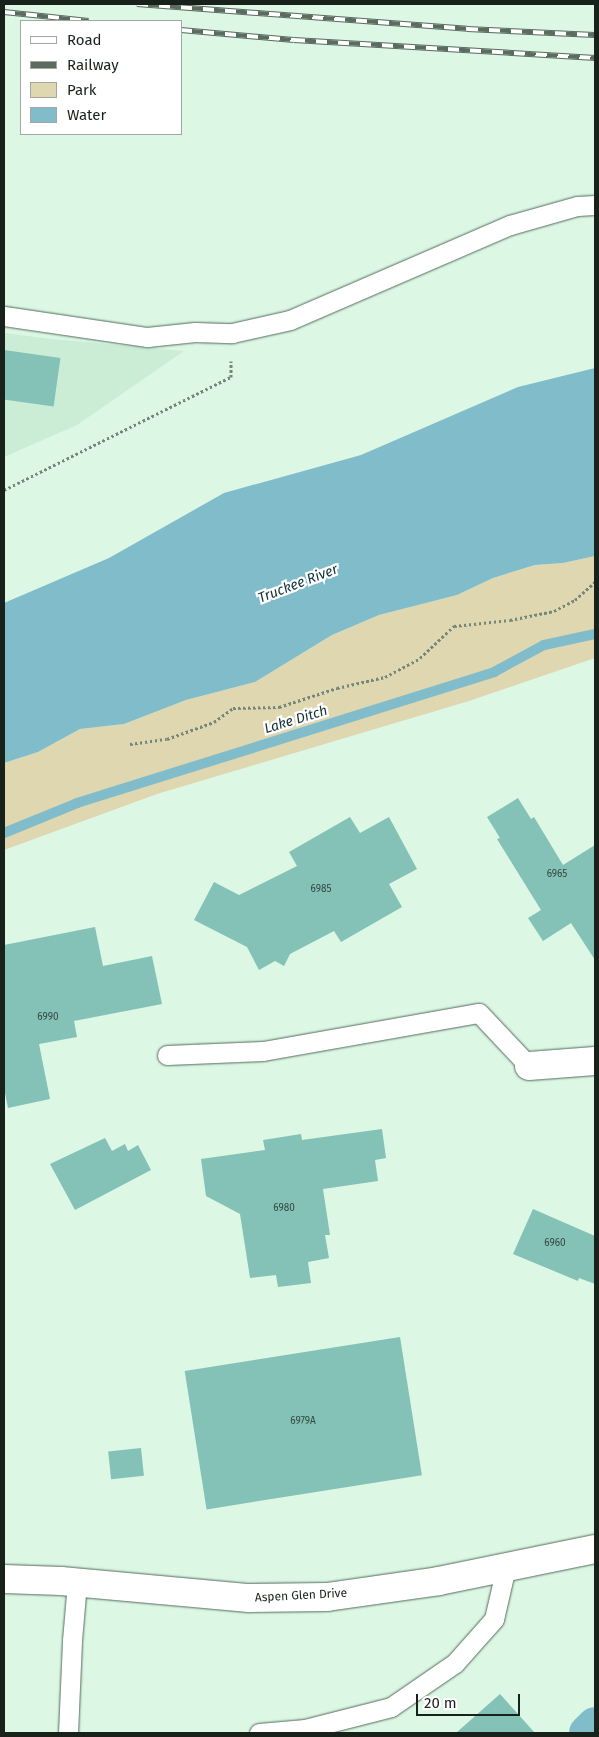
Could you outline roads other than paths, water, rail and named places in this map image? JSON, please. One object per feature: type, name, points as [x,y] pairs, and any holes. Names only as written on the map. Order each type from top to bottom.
[{"type":"street","points":[[529,1066],[595,1061]]},
{"type":"street","name":"Aspen Glen Drive","points":[[4,1579],[77,1583],[249,1598],[317,1597],[370,1592],[595,1549]]},
{"type":"lane","points":[[4,316],[147,337],[195,332],[232,333],[290,320],[510,225],[577,206],[595,205]]},
{"type":"lane","points":[[167,1055],[262,1051],[479,1013],[529,1066]]},
{"type":"lane","points":[[259,1733],[305,1729],[391,1707],[455,1663],[494,1619],[506,1567]]},
{"type":"lane","points":[[68,1733],[72,1640],[77,1583]]},
{"type":"water","name":"Truckee River","points":[[595,368],[595,556],[563,563],[535,565],[493,578],[457,595],[379,615],[332,635],[255,682],[186,700],[124,724],[80,729],[38,752],[4,763],[4,603],[109,558],[224,493],[361,455],[518,387]]},
{"type":"waterway","name":"Lake Ditch","points":[[4,833],[77,803],[494,672],[544,645],[595,634]]},
{"type":"waterway","points":[[587,1733],[595,1725]]},
{"type":"railway","points":[[137,4],[467,29],[595,35]]},
{"type":"railway","points":[[4,12],[80,20]]},
{"type":"railway","points":[[182,30],[294,40],[595,58]]}]
